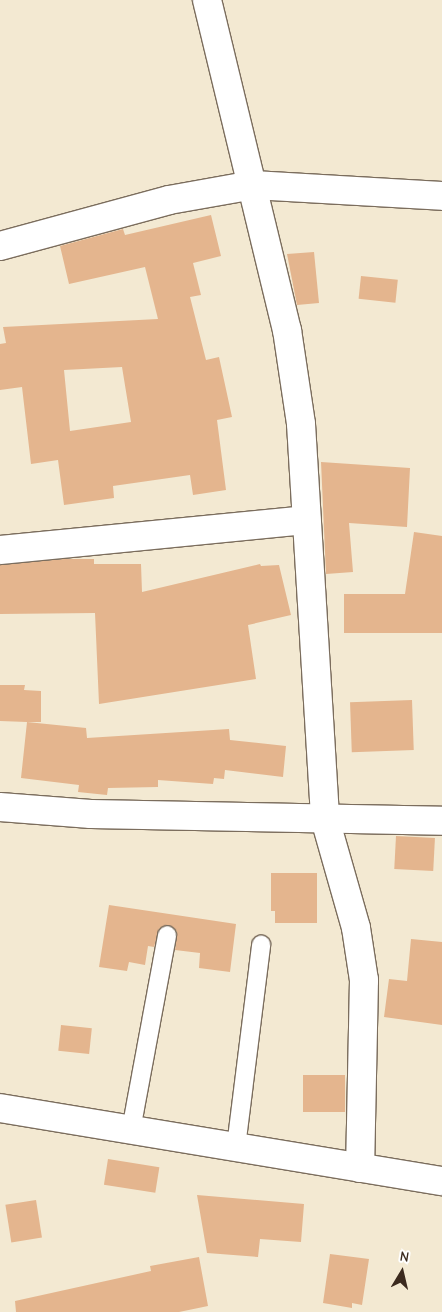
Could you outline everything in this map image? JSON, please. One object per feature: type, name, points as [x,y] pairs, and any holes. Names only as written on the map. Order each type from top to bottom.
[{"type":"street","points":[[207,0],[254,185],[287,330],[301,424],[325,820],[356,928],[364,980],[360,1168]]},
{"type":"street","points":[[0,246],[169,200],[254,185],[442,196]]},
{"type":"street","points":[[0,550],[307,520]]},
{"type":"street","points":[[0,807],[90,814],[442,821]]},
{"type":"street","points":[[0,1108],[442,1181]]},
{"type":"lane","points":[[131,1130],[167,935]]},
{"type":"lane","points":[[236,1147],[261,945]]},
{"type":"building","points":[[211,215],[221,256],[193,263],[201,295],[190,297],[206,360],[219,357],[232,417],[217,420],[226,490],[193,495],[190,475],[113,486],[114,498],[64,505],[58,460],[31,464],[22,387],[0,390],[0,344],[6,343],[3,327],[158,319],[145,267],[69,284],[60,246],[123,229],[125,235]],"holes":[[[122,367],[131,422],[70,431],[64,370]]]},
{"type":"building","points":[[314,252],[319,303],[297,305],[287,254]]},
{"type":"building","points":[[361,276],[398,280],[395,303],[359,299]]},
{"type":"building","points":[[321,462],[410,468],[407,527],[349,523],[353,572],[326,574]]},
{"type":"building","points":[[414,532],[442,536],[442,633],[344,633],[344,594],[405,594]]},
{"type":"building","points":[[64,559],[94,559],[94,564],[141,564],[142,592],[260,564],[261,566],[279,565],[291,615],[248,625],[256,679],[99,704],[95,613],[0,614],[0,565]]},
{"type":"building","points":[[0,685],[25,685],[24,690],[41,691],[41,722],[0,721]]},
{"type":"building","points":[[412,700],[414,750],[352,752],[350,702]]},
{"type":"building","points":[[27,722],[86,728],[87,738],[229,729],[230,740],[286,746],[283,777],[225,770],[224,779],[214,778],[213,784],[158,780],[158,787],[108,788],[107,795],[78,792],[79,785],[21,778]]},
{"type":"building","points":[[396,836],[435,838],[433,871],[394,869]]},
{"type":"building","points":[[271,873],[317,873],[317,923],[275,923],[275,911],[271,911]]},
{"type":"building","points":[[109,905],[236,924],[230,972],[199,968],[200,953],[175,950],[177,932],[168,925],[159,929],[154,947],[148,946],[145,965],[129,962],[127,971],[99,967]]},
{"type":"building","points":[[411,939],[442,942],[442,1025],[384,1017],[389,979],[407,981]]},
{"type":"building","points":[[61,1025],[92,1028],[89,1054],[58,1051]]},
{"type":"building","points":[[303,1075],[345,1075],[345,1112],[303,1112]]},
{"type":"building","points":[[108,1159],[159,1167],[155,1193],[104,1185]]},
{"type":"building","points":[[197,1195],[304,1204],[301,1242],[260,1239],[258,1257],[207,1253]]},
{"type":"building","points":[[36,1200],[42,1238],[11,1242],[5,1205]]},
{"type":"building","points":[[330,1254],[369,1259],[362,1305],[352,1303],[352,1308],[323,1303]]},
{"type":"building","points":[[199,1257],[208,1306],[179,1312],[16,1312],[15,1301],[151,1271],[150,1266]]}]
